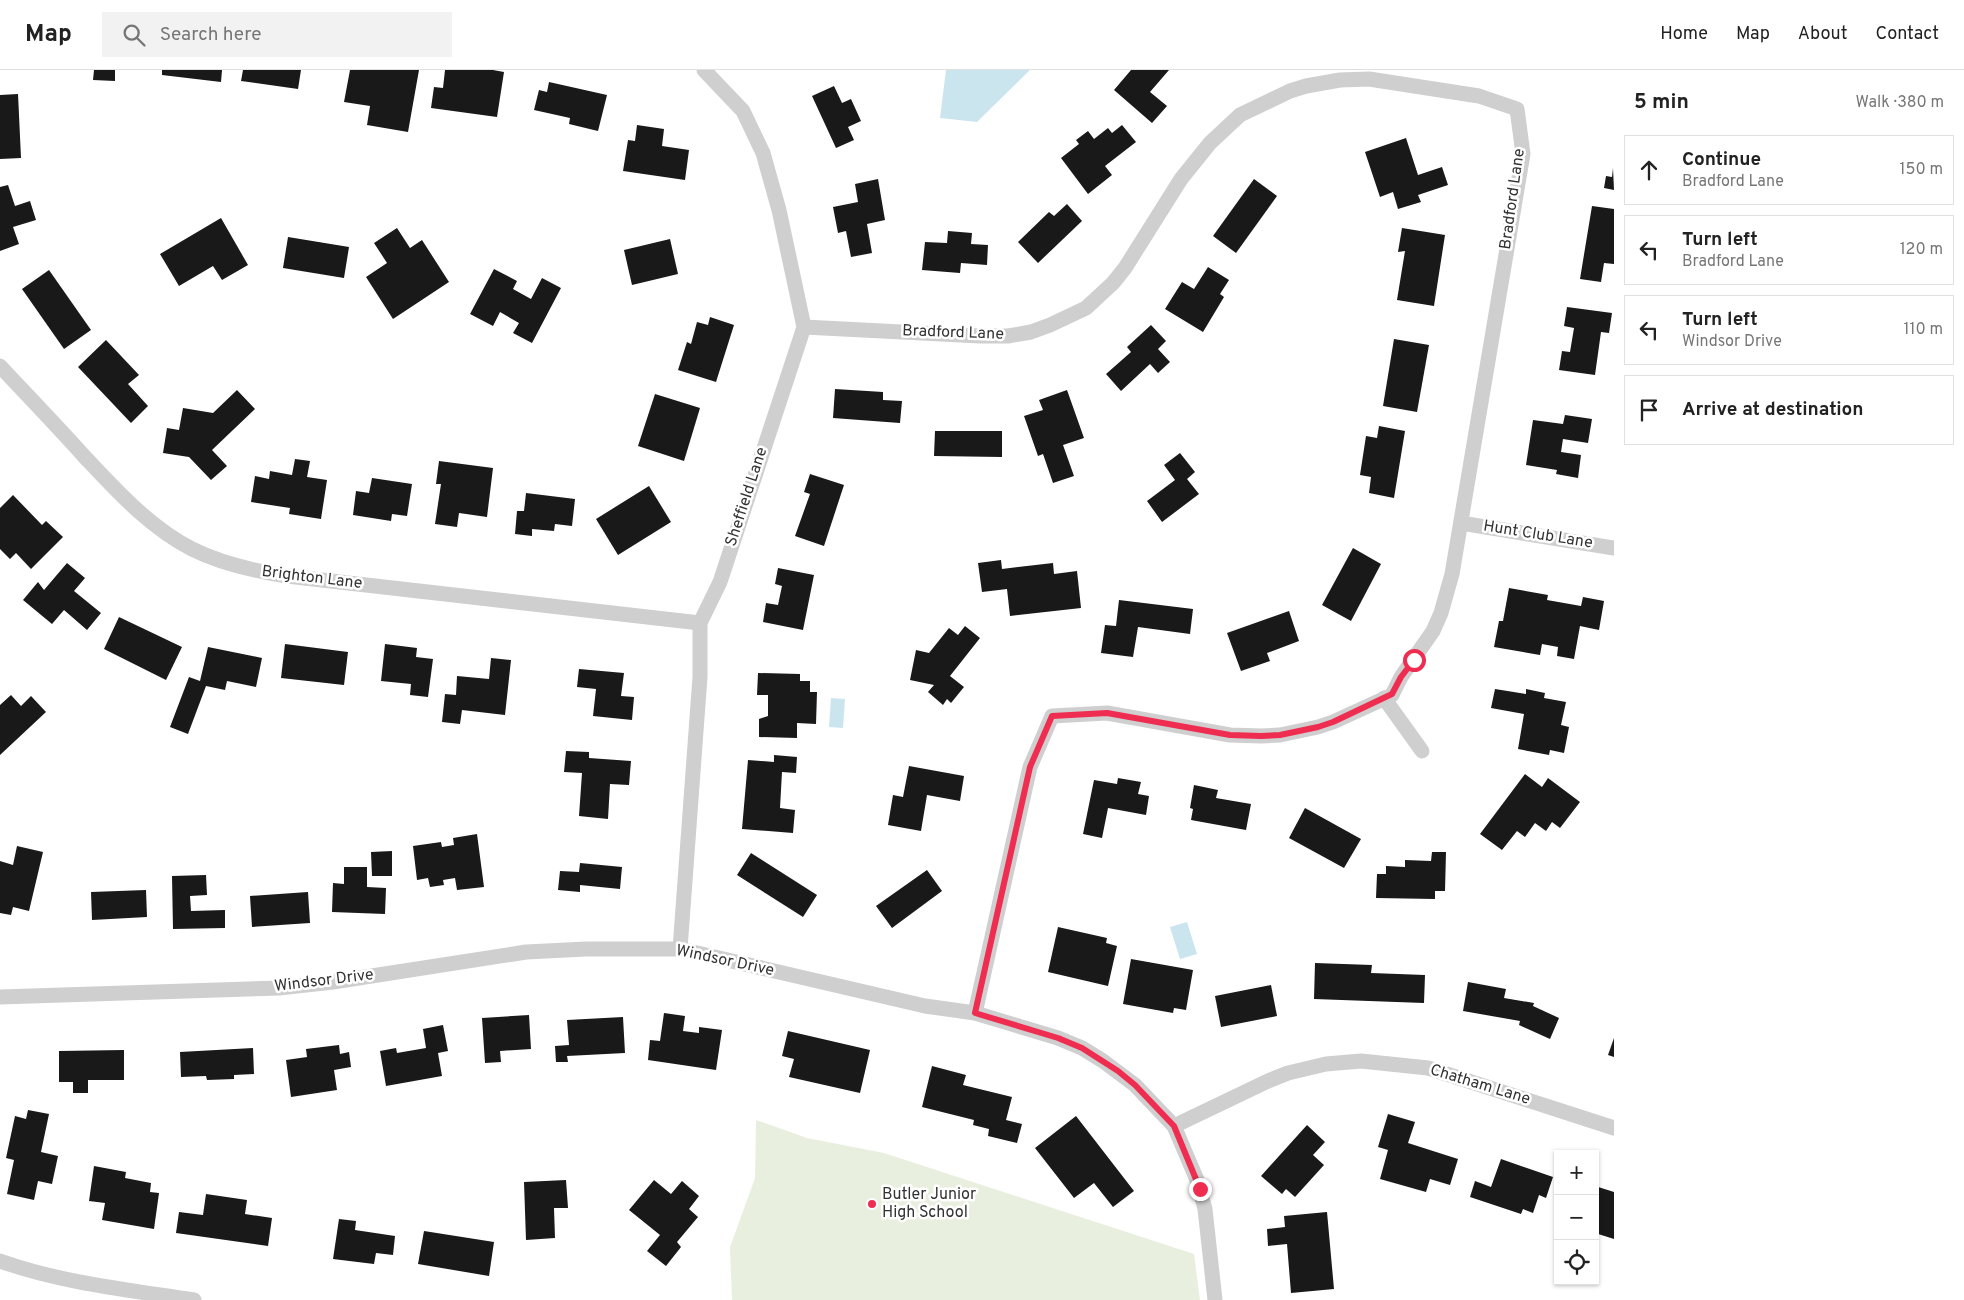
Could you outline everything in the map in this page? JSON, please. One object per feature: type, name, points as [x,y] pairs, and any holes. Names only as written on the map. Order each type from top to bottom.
[{"type":"street","points":[[704,70],[743,110],[764,153],[779,210],[804,327]]},
{"type":"street","name":"Bradford Lane","points":[[804,327],[1008,336],[1044,328],[1086,308],[1113,283],[1125,268],[1190,166],[1210,143],[1240,115],[1290,91],[1306,86],[1340,80],[1379,80],[1479,96],[1517,109],[1523,154],[1452,574],[1441,613],[1433,630],[1401,677],[1392,694],[1318,727],[1280,735],[1230,735],[1107,713],[1052,716],[1030,767],[975,1013]]},
{"type":"street","name":"Sheffield Lane","points":[[680,950],[700,677],[700,624],[720,582],[804,327]]},
{"type":"street","name":"Brighton Lane","points":[[0,366],[114,488],[147,519],[191,548],[216,559],[252,570],[287,576],[700,624]]},
{"type":"street","name":"Hunt Club Lane","points":[[1461,523],[1614,548]]},
{"type":"street","points":[[1384,698],[1422,751]]},
{"type":"street","name":"Windsor Drive","points":[[0,997],[279,988],[333,982],[526,952],[586,949],[680,950],[924,1006],[975,1013],[1058,1038],[1082,1048],[1118,1071],[1135,1085],[1174,1126],[1197,1180],[1205,1209],[1215,1300]]},
{"type":"street","name":"Chatham Lane","points":[[1174,1126],[1268,1080],[1288,1073],[1320,1065],[1361,1061],[1428,1068],[1614,1128]]},
{"type":"street","points":[[0,1261],[24,1270],[73,1280],[194,1300]]},
{"type":"green space","name":"Butler Junior High School","points":[[756,1120],[807,1138],[884,1153],[1194,1254],[1200,1300],[732,1300],[730,1247],[755,1178]]},
{"type":"water","points":[[946,70],[1030,70],[977,122],[940,118]]},
{"type":"water","points":[[831,698],[845,699],[843,728],[829,727]]},
{"type":"water","points":[[1187,922],[1197,954],[1180,959],[1170,927]]},
{"type":"building","points":[[94,70],[115,70],[115,81],[93,80]]},
{"type":"building","points":[[162,70],[222,70],[221,82],[162,75]]},
{"type":"building","points":[[243,70],[301,70],[298,89],[241,81]]},
{"type":"building","points":[[350,70],[419,70],[408,132],[367,125],[370,106],[344,102]]},
{"type":"building","points":[[445,70],[493,70],[504,72],[497,117],[431,108],[434,87],[443,88]]},
{"type":"building","points":[[1131,70],[1169,70],[1150,92],[1167,106],[1152,123],[1114,90]]},
{"type":"building","points":[[549,82],[607,95],[598,131],[569,124],[570,118],[534,110],[539,90],[547,92]]},
{"type":"building","points":[[834,86],[842,103],[851,99],[861,121],[848,127],[854,140],[836,148],[812,96]]},
{"type":"building","points":[[18,94],[21,158],[0,159],[0,95]]},
{"type":"building","points":[[637,125],[664,129],[662,146],[689,150],[685,180],[623,171],[628,140],[635,141]]},
{"type":"building","points":[[1122,125],[1136,142],[1105,166],[1112,175],[1088,194],[1061,158],[1079,144],[1076,140],[1088,131],[1094,139],[1108,128],[1112,133]]},
{"type":"building","points":[[1406,138],[1418,175],[1442,167],[1448,185],[1418,195],[1421,202],[1398,209],[1393,192],[1380,197],[1365,152]]},
{"type":"building","points":[[1613,168],[1614,190],[1604,188],[1606,176],[1612,177]]},
{"type":"building","points":[[878,179],[885,220],[867,224],[872,253],[851,257],[846,231],[838,233],[833,207],[858,202],[855,184]]},
{"type":"building","points":[[1254,179],[1277,196],[1236,253],[1213,236]]},
{"type":"building","points":[[8,185],[15,206],[30,201],[36,220],[13,227],[19,244],[0,251],[0,187]]},
{"type":"building","points":[[1067,204],[1082,221],[1038,263],[1018,242],[1049,212],[1054,216]]},
{"type":"building","points":[[1592,206],[1614,209],[1614,264],[1604,263],[1601,282],[1580,279]]},
{"type":"building","points":[[221,218],[248,265],[222,280],[213,266],[179,286],[160,254]]},
{"type":"building","points":[[397,228],[410,248],[422,240],[449,282],[393,319],[366,277],[387,263],[374,243]]},
{"type":"building","points":[[1402,228],[1445,235],[1434,306],[1397,300],[1405,251],[1398,252]]},
{"type":"building","points":[[948,231],[972,233],[971,244],[988,245],[987,265],[961,263],[960,273],[922,270],[925,242],[947,243]]},
{"type":"building","points":[[288,237],[349,247],[344,278],[283,268]]},
{"type":"building","points":[[670,239],[678,274],[632,285],[624,250]]},
{"type":"building","points":[[1208,267],[1229,280],[1220,294],[1224,297],[1203,332],[1165,309],[1182,282],[1194,289]]},
{"type":"building","points":[[494,269],[517,281],[513,289],[531,299],[542,278],[561,288],[532,343],[513,333],[519,323],[500,312],[493,326],[470,314]]},
{"type":"building","points":[[49,270],[91,330],[64,349],[22,289]]},
{"type":"building","points":[[1567,307],[1612,313],[1609,333],[1601,332],[1595,375],[1559,370],[1562,351],[1570,352],[1574,328],[1564,326]]},
{"type":"building","points":[[710,317],[734,325],[716,382],[678,370],[687,342],[691,344],[697,322],[708,325]]},
{"type":"building","points":[[1151,325],[1166,341],[1158,349],[1170,362],[1158,373],[1150,364],[1121,391],[1106,374],[1131,352],[1127,347]]},
{"type":"building","points":[[1394,339],[1429,345],[1417,412],[1383,406]]},
{"type":"building","points":[[106,340],[139,375],[128,384],[148,406],[131,423],[78,367]]},
{"type":"building","points":[[835,389],[883,392],[883,400],[902,401],[900,423],[833,418]]},
{"type":"building","points":[[237,390],[255,409],[212,450],[227,466],[211,480],[189,457],[163,453],[167,428],[179,430],[183,408],[213,413]]},
{"type":"building","points":[[1067,390],[1084,438],[1063,445],[1074,476],[1053,483],[1043,454],[1038,456],[1024,416],[1043,410],[1039,400]]},
{"type":"building","points":[[655,394],[700,408],[684,461],[638,446]]},
{"type":"building","points":[[1565,415],[1592,419],[1588,443],[1563,439],[1561,452],[1581,455],[1578,478],[1556,474],[1557,470],[1526,465],[1533,420],[1563,424]]},
{"type":"building","points":[[1379,426],[1405,431],[1394,498],[1369,493],[1371,477],[1360,475],[1366,436],[1377,438]]},
{"type":"building","points":[[935,431],[1002,431],[1002,457],[934,456]]},
{"type":"building","points":[[1180,453],[1195,472],[1187,479],[1199,494],[1162,522],[1147,501],[1175,480],[1164,465]]},
{"type":"building","points":[[295,459],[310,461],[307,477],[327,480],[321,519],[289,514],[290,508],[251,502],[255,476],[269,479],[270,471],[292,475]]},
{"type":"building","points":[[439,461],[493,468],[487,517],[459,513],[457,527],[435,524],[441,484],[436,484]]},
{"type":"building","points":[[810,474],[844,485],[824,546],[795,536],[810,494],[804,492]]},
{"type":"building","points":[[372,478],[412,484],[407,516],[392,514],[391,521],[353,515],[356,491],[369,493]]},
{"type":"building","points":[[649,486],[671,522],[618,555],[596,519]]},
{"type":"building","points":[[526,493],[575,499],[572,526],[555,524],[554,531],[532,529],[532,536],[515,534],[517,511],[524,511]]},
{"type":"building","points":[[13,495],[42,525],[46,521],[63,537],[31,569],[16,553],[10,559],[0,549],[0,508]]},
{"type":"building","points":[[1353,548],[1381,564],[1351,621],[1322,605]]},
{"type":"building","points":[[1001,560],[1002,569],[1053,563],[1054,574],[1077,571],[1081,608],[1010,616],[1007,589],[982,592],[978,563]]},
{"type":"building","points":[[67,563],[85,578],[74,591],[101,613],[87,630],[64,610],[52,624],[23,600],[38,582],[44,590]]},
{"type":"building","points":[[778,568],[814,575],[803,630],[763,622],[766,603],[778,605],[782,586],[775,584]]},
{"type":"building","points":[[1509,588],[1548,595],[1547,600],[1581,606],[1583,597],[1604,601],[1599,630],[1580,626],[1574,659],[1557,656],[1558,647],[1542,644],[1540,655],[1494,647],[1499,621],[1503,621]]},
{"type":"building","points":[[1119,600],[1193,609],[1190,634],[1138,627],[1133,657],[1101,653],[1105,625],[1116,626]]},
{"type":"building","points":[[1289,611],[1299,641],[1267,653],[1270,661],[1241,671],[1227,633]]},
{"type":"building","points":[[119,617],[182,647],[166,680],[104,649]]},
{"type":"building","points":[[965,626],[980,638],[950,676],[964,687],[951,703],[947,699],[943,705],[928,692],[934,685],[910,680],[916,650],[929,653],[949,628],[958,635]]},
{"type":"building","points":[[285,644],[348,652],[344,685],[281,678]]},
{"type":"building","points":[[385,644],[417,648],[416,657],[433,659],[428,697],[410,695],[411,684],[381,681]]},
{"type":"building","points":[[208,647],[262,658],[256,687],[227,681],[225,690],[206,686],[188,734],[170,727],[189,677],[200,681]]},
{"type":"building","points":[[491,658],[511,660],[505,715],[462,710],[460,724],[442,722],[445,694],[456,695],[457,676],[489,679]]},
{"type":"building","points":[[579,669],[624,673],[621,696],[634,697],[632,720],[593,716],[596,689],[577,687]]},
{"type":"building","points":[[758,673],[800,674],[800,681],[810,681],[810,692],[817,692],[816,724],[797,723],[797,738],[759,737],[759,719],[768,716],[768,695],[757,695]]},
{"type":"building","points":[[1495,689],[1526,694],[1526,689],[1545,693],[1544,698],[1566,702],[1561,725],[1569,727],[1564,753],[1550,750],[1549,755],[1518,749],[1524,714],[1491,708]]},
{"type":"building","points":[[11,695],[21,706],[31,696],[46,712],[0,755],[0,705]]},
{"type":"building","points":[[566,751],[589,752],[589,758],[631,761],[629,785],[610,784],[608,819],[579,816],[582,773],[564,772]]},
{"type":"building","points":[[774,755],[797,757],[796,773],[782,772],[780,808],[795,810],[793,833],[742,829],[748,760],[774,762]]},
{"type":"building","points":[[909,766],[964,776],[960,801],[927,795],[921,831],[888,825],[893,795],[903,797]]},
{"type":"building","points":[[1525,774],[1542,787],[1548,778],[1580,802],[1560,828],[1552,822],[1546,831],[1535,823],[1525,837],[1517,831],[1502,850],[1480,834]]},
{"type":"building","points":[[1118,778],[1141,782],[1138,794],[1149,796],[1146,815],[1108,808],[1102,838],[1083,834],[1094,780],[1117,784]]},
{"type":"building","points":[[1194,785],[1218,790],[1216,798],[1251,804],[1246,830],[1191,820],[1193,809],[1190,808]]},
{"type":"building","points":[[1305,808],[1361,839],[1344,868],[1289,838]]},
{"type":"building","points":[[477,834],[484,887],[457,890],[455,878],[443,880],[444,885],[430,887],[428,878],[417,880],[413,846],[441,842],[442,847],[454,845],[453,838]]},
{"type":"building","points":[[17,846],[43,852],[29,911],[13,907],[11,915],[0,913],[0,861],[13,865]]},
{"type":"building","points":[[392,851],[392,876],[372,876],[371,852]]},
{"type":"building","points":[[1432,852],[1446,852],[1445,891],[1435,891],[1435,899],[1376,898],[1377,874],[1386,874],[1386,866],[1405,867],[1405,860],[1431,861]]},
{"type":"building","points":[[751,853],[817,895],[803,917],[737,875]]},
{"type":"building","points":[[580,863],[622,867],[620,889],[580,885],[580,892],[558,890],[560,871],[579,872]]},
{"type":"building","points":[[344,867],[367,867],[367,887],[386,888],[385,914],[332,912],[333,883],[344,884]]},
{"type":"building","points":[[927,870],[942,891],[892,928],[876,906]]},
{"type":"building","points":[[206,875],[207,895],[190,896],[191,911],[225,910],[225,928],[173,929],[172,876]]},
{"type":"building","points":[[146,890],[147,917],[92,920],[91,892]]},
{"type":"building","points":[[308,892],[310,923],[252,927],[250,896]]},
{"type":"building","points":[[1058,927],[1107,938],[1106,943],[1117,946],[1108,986],[1048,972]]},
{"type":"building","points":[[1131,959],[1193,970],[1186,1010],[1174,1008],[1173,1013],[1123,1004]]},
{"type":"building","points":[[1315,963],[1372,965],[1371,973],[1425,975],[1424,1003],[1314,999]]},
{"type":"building","points":[[1468,982],[1506,989],[1504,998],[1534,1003],[1533,1006],[1559,1018],[1550,1039],[1519,1025],[1520,1021],[1463,1011]]},
{"type":"building","points":[[1271,985],[1277,1016],[1221,1027],[1215,996]]},
{"type":"building","points":[[664,1013],[685,1016],[683,1031],[699,1033],[699,1027],[722,1030],[716,1070],[648,1060],[650,1040],[660,1041]]},
{"type":"building","points":[[529,1015],[531,1049],[500,1051],[501,1062],[485,1063],[482,1018]]},
{"type":"building","points":[[623,1017],[625,1053],[567,1056],[568,1062],[556,1062],[555,1046],[569,1045],[567,1020]]},
{"type":"building","points":[[443,1025],[448,1051],[438,1053],[442,1076],[386,1086],[380,1051],[396,1048],[397,1053],[426,1048],[423,1029]]},
{"type":"building","points":[[788,1031],[870,1050],[860,1093],[789,1077],[794,1059],[782,1056]]},
{"type":"building","points":[[1614,1038],[1614,1057],[1608,1055]]},
{"type":"building","points":[[339,1045],[340,1054],[349,1052],[351,1067],[334,1070],[337,1090],[291,1097],[286,1060],[307,1057],[306,1049]]},
{"type":"building","points":[[253,1048],[254,1074],[234,1075],[234,1079],[207,1080],[206,1076],[181,1077],[180,1052]]},
{"type":"building","points":[[124,1050],[124,1080],[88,1080],[88,1093],[73,1093],[73,1082],[59,1082],[59,1051]]},
{"type":"building","points":[[932,1066],[966,1075],[963,1085],[1012,1097],[1006,1120],[1022,1124],[1017,1143],[988,1136],[989,1129],[973,1125],[974,1120],[922,1107]]},
{"type":"building","points":[[28,1110],[49,1114],[41,1152],[58,1156],[52,1184],[38,1181],[34,1200],[7,1194],[14,1160],[6,1158],[15,1116],[26,1119]]},
{"type":"building","points":[[1388,1114],[1415,1122],[1408,1143],[1458,1159],[1450,1185],[1430,1179],[1426,1192],[1380,1179],[1388,1150],[1378,1147]]},
{"type":"building","points":[[1076,1116],[1134,1191],[1113,1207],[1094,1183],[1074,1198],[1035,1148]]},
{"type":"building","points":[[1307,1125],[1325,1142],[1313,1155],[1324,1165],[1295,1197],[1286,1189],[1282,1194],[1261,1176]]},
{"type":"building","points":[[1501,1159],[1553,1177],[1546,1198],[1539,1195],[1533,1213],[1523,1209],[1521,1214],[1470,1197],[1475,1181],[1491,1187]]},
{"type":"building","points":[[94,1166],[126,1172],[125,1178],[151,1183],[150,1192],[159,1193],[154,1229],[102,1220],[105,1203],[89,1201]]},
{"type":"building","points":[[566,1180],[568,1208],[554,1208],[555,1238],[526,1240],[524,1182]]},
{"type":"building","points":[[654,1180],[671,1194],[682,1181],[699,1196],[689,1209],[698,1217],[677,1242],[681,1247],[666,1266],[647,1251],[660,1235],[629,1210]]},
{"type":"building","points":[[1599,1187],[1614,1192],[1614,1239],[1599,1234]]},
{"type":"building","points":[[206,1194],[247,1200],[245,1214],[272,1218],[268,1246],[176,1233],[179,1212],[203,1215]]},
{"type":"building","points":[[1327,1212],[1334,1289],[1291,1293],[1287,1244],[1268,1246],[1267,1229],[1285,1227],[1284,1216]]},
{"type":"building","points":[[339,1219],[356,1221],[355,1230],[395,1236],[393,1255],[376,1253],[374,1264],[333,1259]]},
{"type":"building","points":[[424,1231],[494,1242],[489,1276],[418,1264]]},
{"type":"place","name":"Butler Junior High School","points":[[872,1204]]},
{"type":"route","points":[[1200,1189],[1174,1126],[1135,1085],[1118,1071],[1082,1048],[1058,1038],[975,1013],[1034,756],[1052,716],[1107,713],[1230,735],[1280,735],[1318,727],[1333,722],[1392,694],[1401,677],[1414,660]]}]
